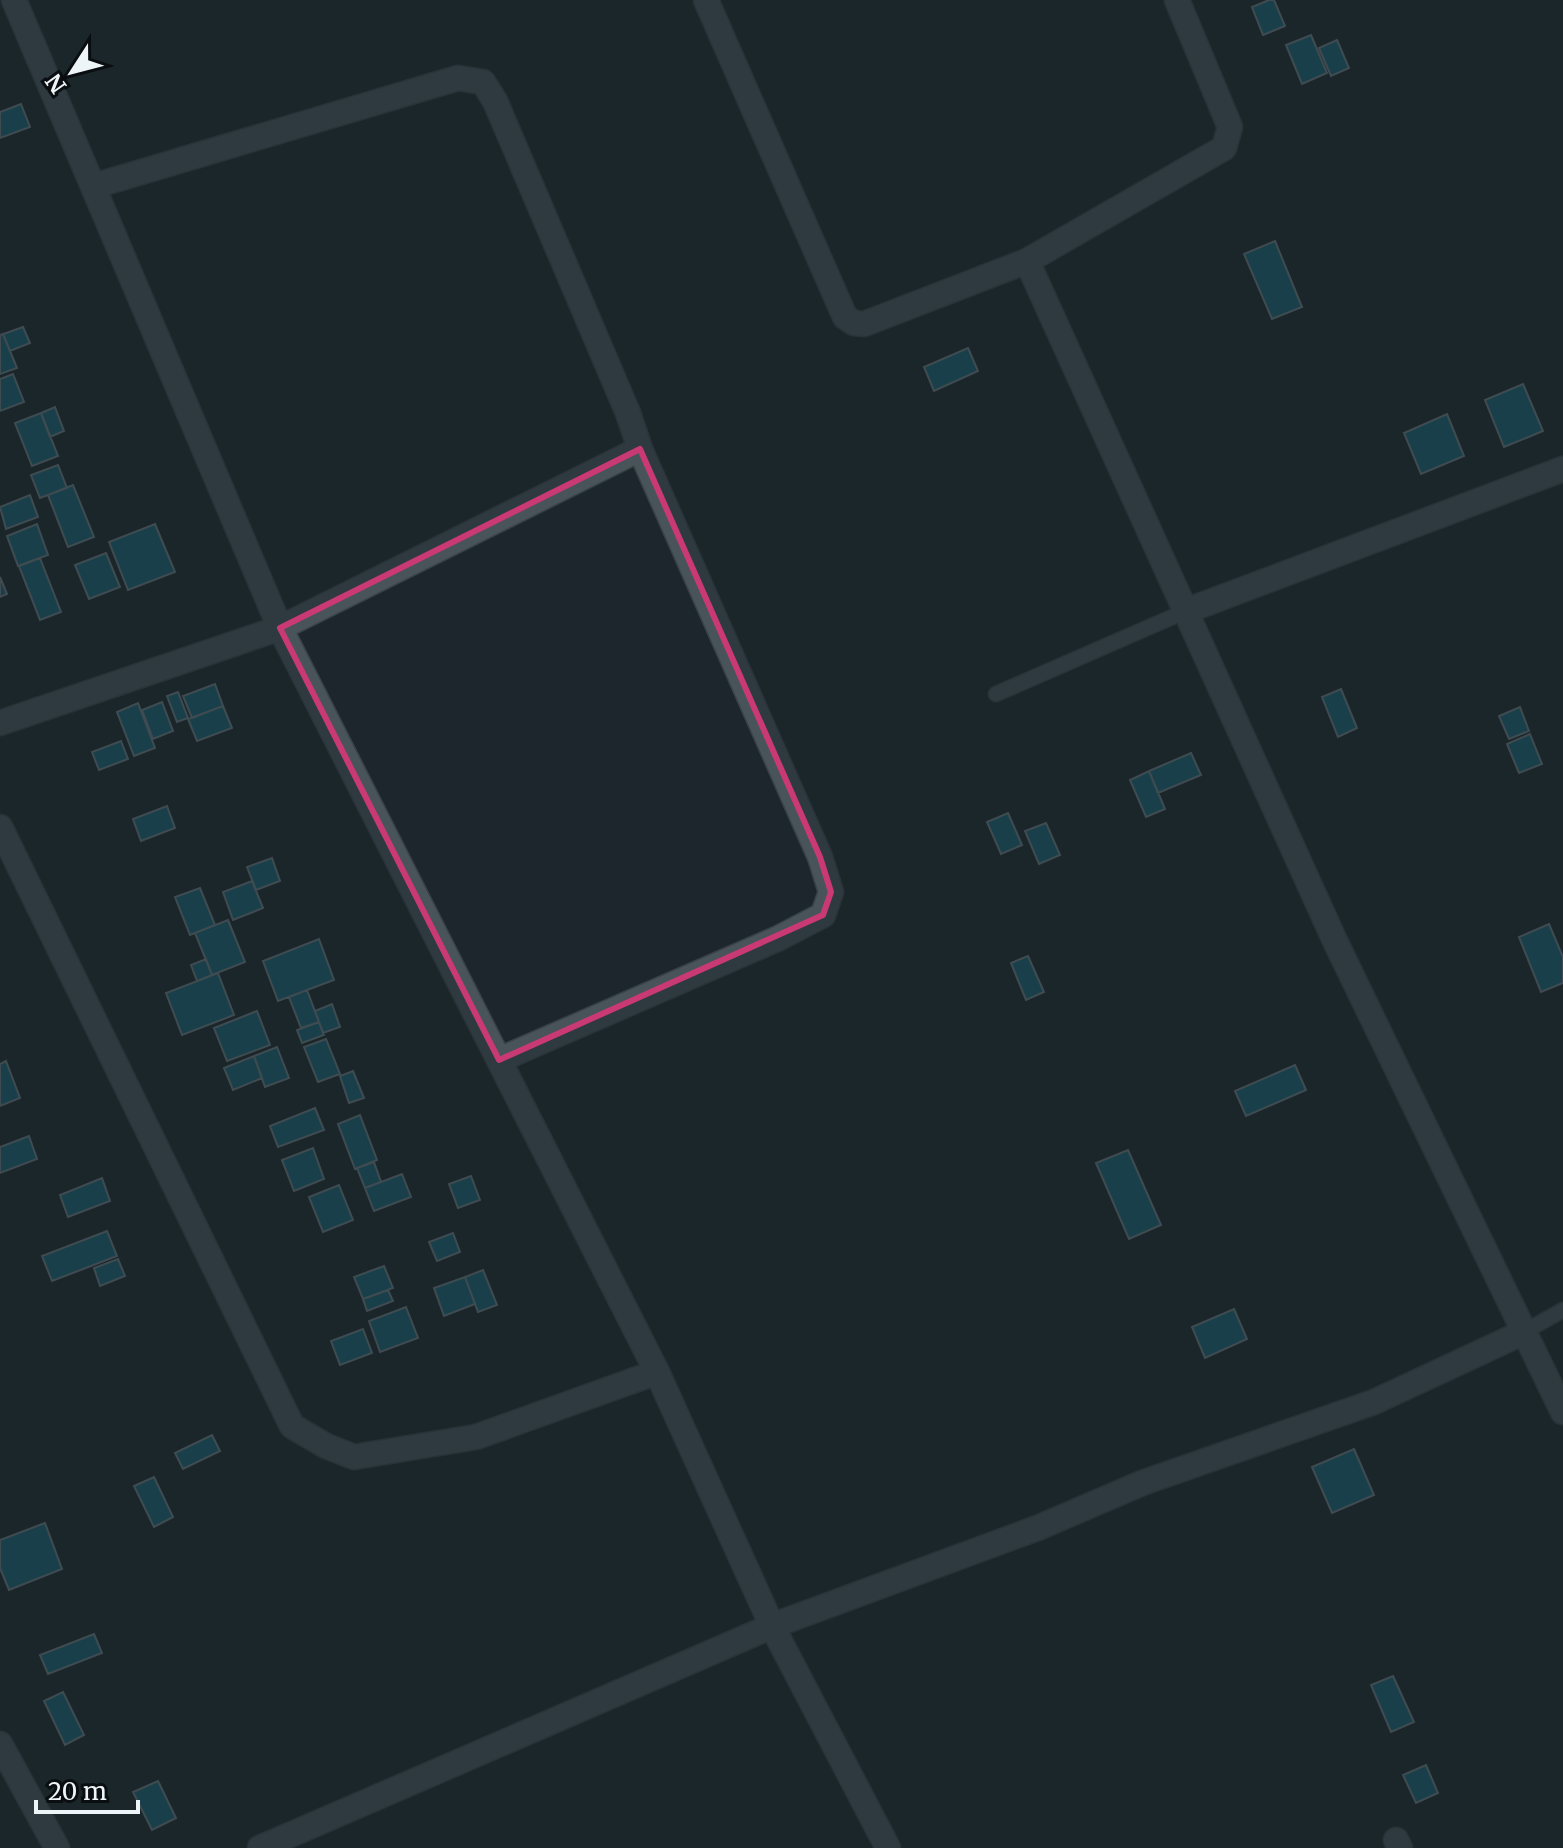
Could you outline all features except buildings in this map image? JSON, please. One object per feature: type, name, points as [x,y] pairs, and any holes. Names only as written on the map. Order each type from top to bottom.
[{"type":"street","points":[[14,0],[280,628],[657,1372],[772,1626],[888,1848]]},
{"type":"street","points":[[706,0],[845,317],[854,323],[864,324],[1027,261],[1224,148],[1230,127],[1177,0]]},
{"type":"street","points":[[94,186],[458,78],[483,82],[501,115],[628,413],[640,449],[820,857],[831,892],[823,915],[779,938],[499,1060]]},
{"type":"street","points":[[1027,261],[1335,941],[1563,1412]]},
{"type":"street","points":[[0,723],[280,628],[640,449]]},
{"type":"street","points":[[1186,611],[1563,469]]},
{"type":"street","points":[[0,827],[292,1426],[326,1446],[354,1457],[476,1437],[657,1372]]},
{"type":"street","points":[[260,1848],[772,1626],[1040,1527],[1142,1483],[1374,1402],[1524,1332]]},
{"type":"street","points":[[0,1744],[57,1848]]},
{"type":"lane","points":[[996,694],[1186,611]]},
{"type":"lane","points":[[1524,1332],[1563,1310]]},
{"type":"highlighted area","points":[[640,449],[820,857],[831,892],[823,915],[499,1060],[280,628]]}]
